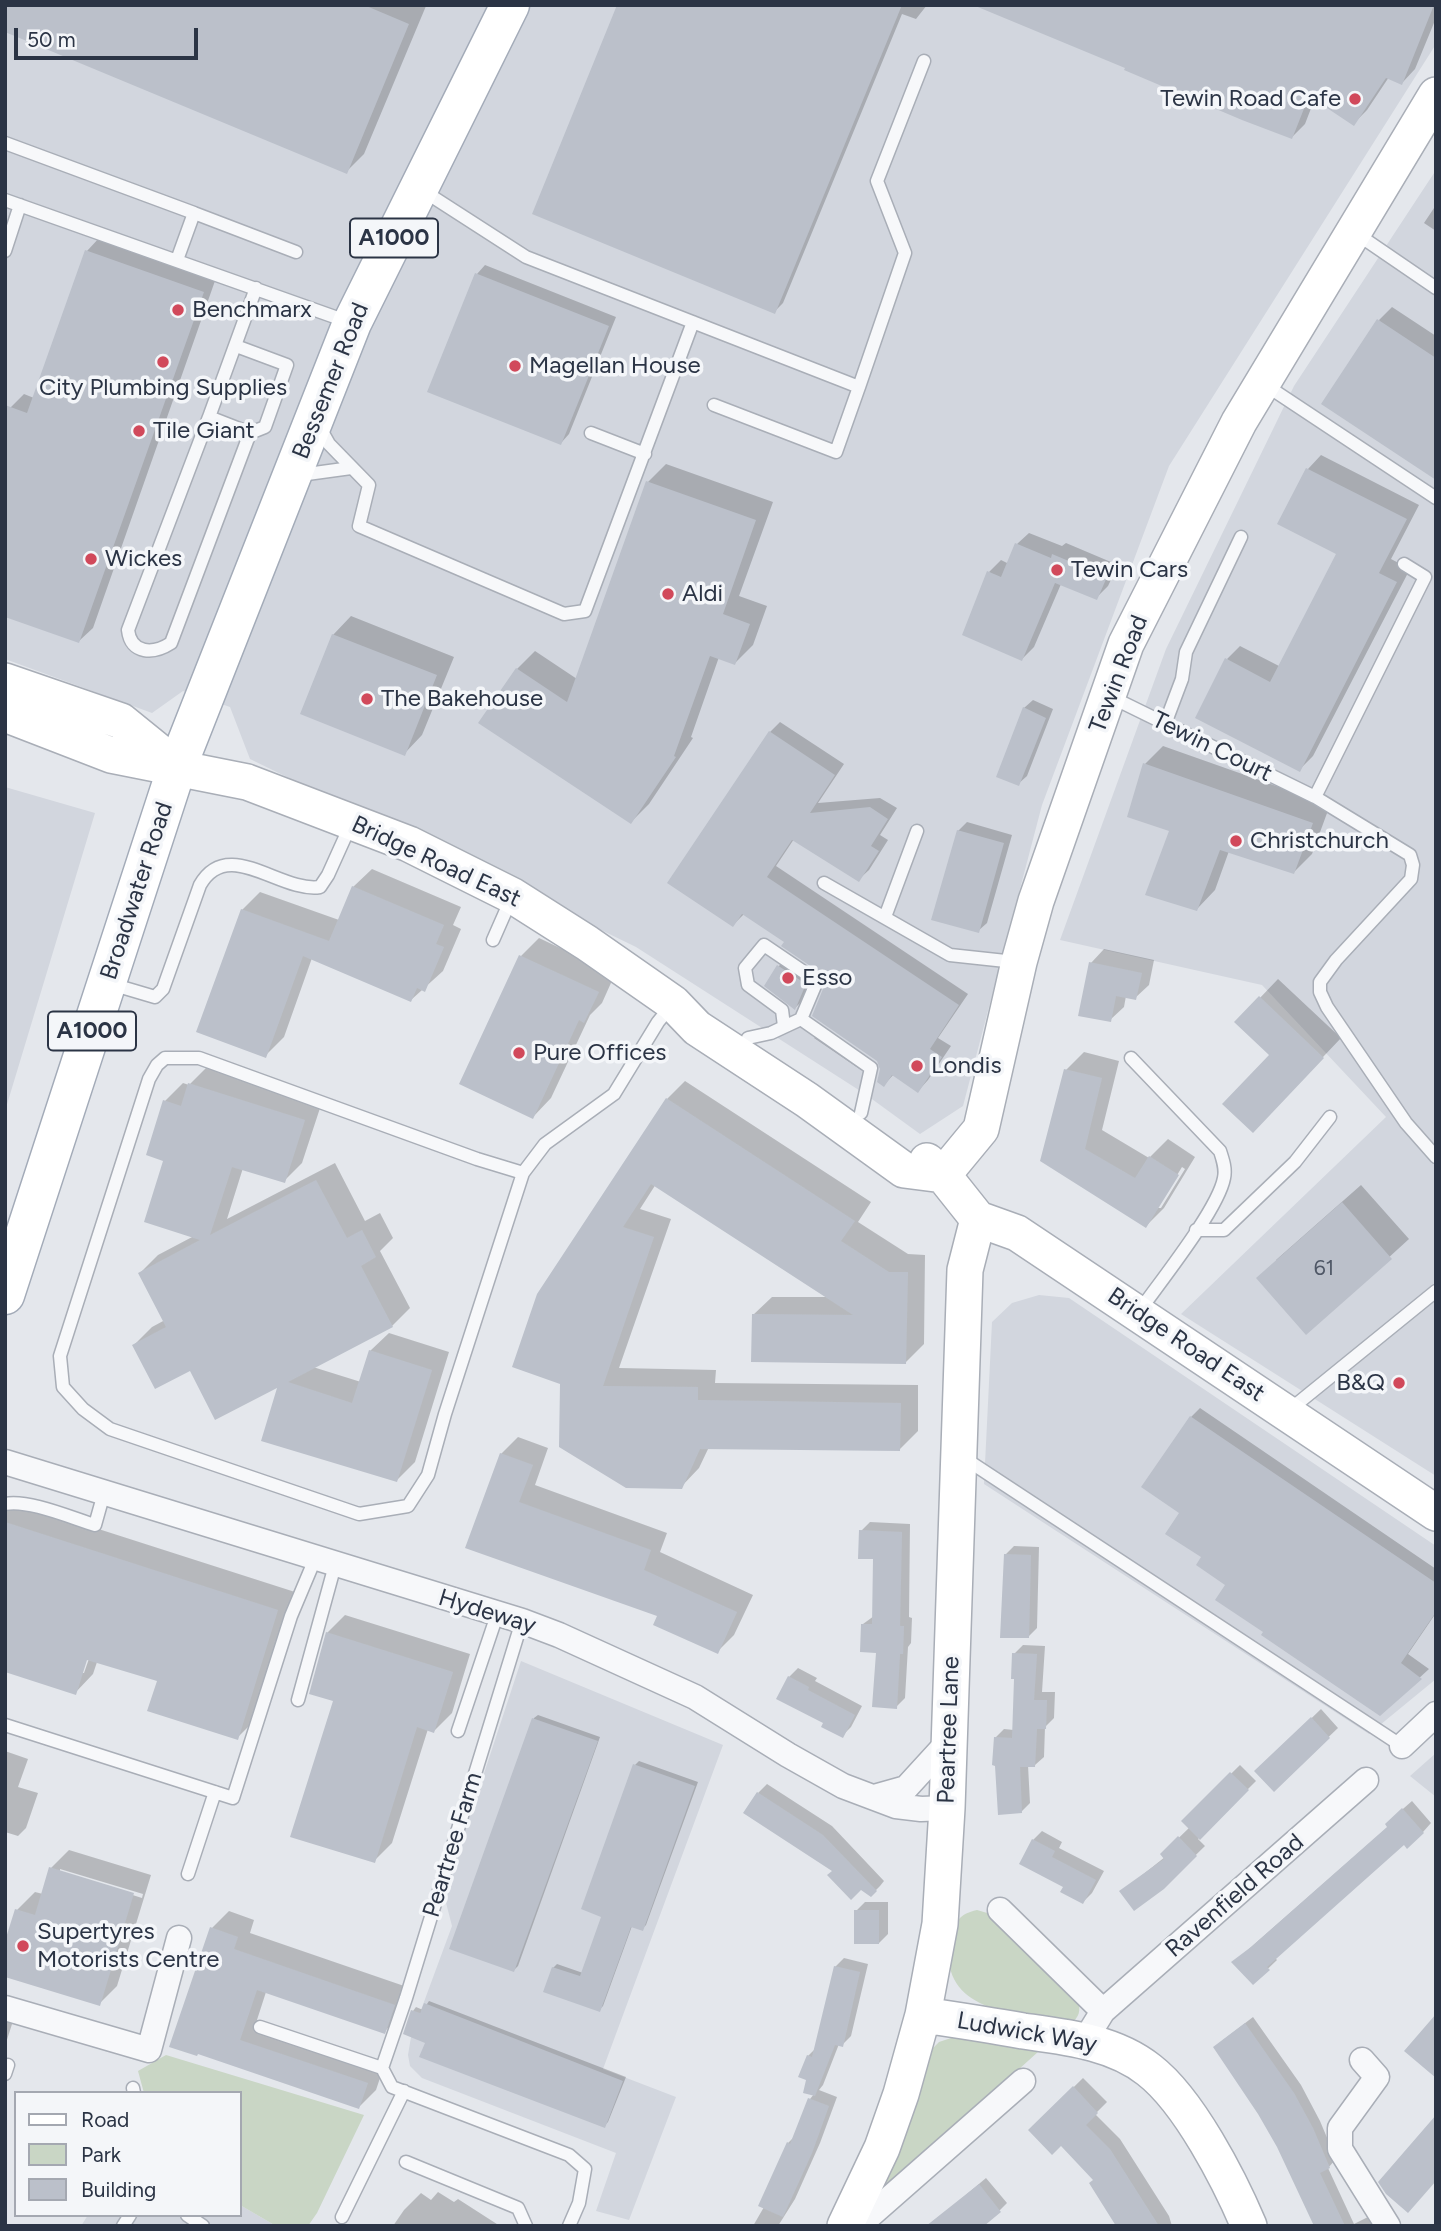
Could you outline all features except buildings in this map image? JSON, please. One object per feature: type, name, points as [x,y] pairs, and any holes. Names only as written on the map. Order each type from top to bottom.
[{"type":"main road","name":"Bessemer Road","points":[[177,767],[352,323],[510,5]]},
{"type":"main road","name":"Broadwater Road","points":[[5,1295],[177,767]]},
{"type":"street","name":"Tewin Road","points":[[943,1175],[981,1129],[1019,962],[1036,901],[1126,644],[1239,422],[1436,95]]},
{"type":"street","points":[[5,681],[121,721],[177,767]]},
{"type":"street","name":"Bridge Road East","points":[[5,714],[111,755],[247,782],[409,844],[513,896],[587,943],[674,1003],[697,1028],[807,1100],[904,1170],[943,1175]]},
{"type":"street","name":"Bridge Road East","points":[[674,1003],[711,1013],[913,1147],[943,1175],[978,1219],[1017,1233],[1436,1513]]},
{"type":"street","name":"Peartree Lane","points":[[845,2226],[881,2148],[901,2094],[923,2015],[940,1924],[947,1808],[965,1270],[978,1219]]},
{"type":"street","name":"Hydeway","points":[[5,1462],[522,1621],[559,1635],[695,1698],[843,1786],[896,1806],[947,1808]]},
{"type":"street","points":[[1402,1746],[1436,1714]]},
{"type":"street","points":[[874,1797],[906,1788],[948,1741]]},
{"type":"street","name":"Ravenfield Road","points":[[1085,2040],[1103,2011],[1366,1780]]},
{"type":"street","points":[[1000,1910],[1103,2011]]},
{"type":"street","points":[[5,2008],[149,2050],[179,1938]]},
{"type":"street","name":"Ludwick Way","points":[[923,2015],[1085,2040],[1116,2051],[1149,2069],[1182,2103],[1235,2194],[1249,2226]]},
{"type":"street","points":[[1362,2060],[1377,2077],[1340,2129],[1340,2148],[1388,2226]]},
{"type":"street","points":[[858,2226],[1023,2081]]},
{"type":"lane","points":[[714,405],[836,452],[905,253],[877,181],[924,61]]},
{"type":"lane","points":[[5,143],[296,252]]},
{"type":"lane","points":[[419,188],[526,257],[859,387]]},
{"type":"lane","points":[[5,200],[352,323]]},
{"type":"lane","points":[[5,251],[20,205]]},
{"type":"lane","points":[[177,260],[194,213]]},
{"type":"lane","points":[[1353,232],[1436,288]]},
{"type":"lane","points":[[250,433],[171,643],[159,651],[137,647],[130,639],[128,630],[256,288]]},
{"type":"lane","points":[[315,419],[329,444],[369,485],[359,526],[564,614],[585,611],[693,322]]},
{"type":"lane","points":[[209,417],[250,433],[265,427],[287,365],[236,346]]},
{"type":"lane","points":[[1263,383],[1436,498]]},
{"type":"lane","points":[[591,433],[645,454]]},
{"type":"lane","points":[[292,477],[351,468]]},
{"type":"lane","points":[[1166,724],[1182,679],[1186,652],[1241,537]]},
{"type":"lane","points":[[1315,797],[1425,577],[1405,564]]},
{"type":"lane","name":"Tewin Court","points":[[1109,695],[1315,797],[1410,855],[1413,865],[1411,879],[1336,960],[1320,982],[1320,992],[1327,1007],[1406,1123],[1436,1157]]},
{"type":"lane","points":[[108,984],[155,996],[163,989],[200,885],[206,874],[214,868],[242,865],[295,885],[320,887],[352,822]]},
{"type":"lane","points":[[885,918],[917,831]]},
{"type":"lane","points":[[824,883],[950,955],[1019,962]]},
{"type":"lane","points":[[493,940],[513,896]]},
{"type":"lane","points":[[748,1038],[771,1032],[801,1019],[817,981],[764,945],[745,968],[748,985],[782,1010],[784,1026]]},
{"type":"lane","points":[[523,1173],[477,1159],[199,1058],[165,1058],[157,1065],[149,1079],[60,1356],[63,1387],[83,1409],[110,1429],[359,1514],[408,1506],[428,1475],[502,1230],[523,1173],[545,1144],[614,1094],[658,1022],[674,1003]]},
{"type":"lane","points":[[801,1019],[871,1068],[862,1113]]},
{"type":"lane","points":[[1131,1058],[1220,1151],[1225,1164],[1219,1194],[1138,1313]]},
{"type":"lane","points":[[1196,1230],[1224,1230],[1295,1162],[1330,1116]]},
{"type":"lane","points":[[1287,1412],[1436,1291]]},
{"type":"lane","points":[[957,1454],[1402,1746]]},
{"type":"lane","points":[[5,1504],[35,1507],[95,1525],[104,1493]]},
{"type":"lane","points":[[298,1700],[325,1562]]},
{"type":"lane","points":[[5,1725],[233,1798],[291,1616],[325,1562]]},
{"type":"lane","points":[[458,1731],[497,1615]]},
{"type":"lane","name":"Peartree Farm","points":[[382,2068],[522,1621]]},
{"type":"lane","points":[[188,1874],[215,1792]]},
{"type":"lane","points":[[260,2027],[382,2068],[392,2087],[569,2155],[585,2169],[579,2203],[569,2226]]},
{"type":"lane","points":[[342,2217],[404,2091]]},
{"type":"lane","points":[[406,2162],[518,2208],[526,2226]]},
{"type":"shaded area","points":[[5,5],[1436,5],[1436,44],[1169,466],[1042,805],[963,1106],[920,1134],[865,1094],[636,947],[250,759],[230,707],[183,691],[152,713],[5,659]]},
{"type":"shaded area","points":[[1436,170],[1436,1476],[1181,1314],[1386,1117],[1262,985],[1060,940],[1166,649],[1294,386]]},
{"type":"shaded area","points":[[5,787],[95,813],[5,1111]]},
{"type":"shaded area","points":[[1039,1295],[1069,1298],[1436,1546],[1436,1679],[1369,1734],[984,1484],[992,1322],[1012,1303]]},
{"type":"shaded area","points":[[521,1661],[723,1745],[603,2069],[676,2097],[629,2220],[596,2211],[616,2153],[422,2078],[410,2066],[408,2055],[411,2037],[452,1926],[444,1895]]},
{"type":"shaded area","points":[[1436,1753],[1436,1797],[1410,1776]]},
{"type":"shaded area","points":[[242,2206],[276,2226],[81,2226],[87,2217],[242,2217]]},
{"type":"green space","points":[[977,1910],[994,1915],[1078,2001],[1079,2014],[1071,2024],[997,2010],[979,2003],[965,1993],[954,1980],[949,1962],[956,1924],[966,1914]]},
{"type":"green space","points":[[957,2036],[1040,2047],[1039,2051],[890,2186],[884,2187],[881,2183],[929,2052],[939,2042]]},
{"type":"green space","points":[[166,2055],[364,2115],[317,2213],[308,2226],[276,2226],[242,2206],[242,2091],[143,2091],[138,2071]]},
{"type":"place","name":"Tewin Road Cafe","points":[[1355,99]]},
{"type":"place","name":"Benchmarx","points":[[178,310]]},
{"type":"place","name":"City Plumbing Supplies","points":[[163,362]]},
{"type":"place","name":"Magellan House","points":[[515,366]]},
{"type":"place","name":"Tile Giant","points":[[139,431]]},
{"type":"place","name":"Wickes","points":[[91,559]]},
{"type":"place","name":"Tewin Cars","points":[[1057,570]]},
{"type":"place","name":"Aldi","points":[[668,594]]},
{"type":"place","name":"The Bakehouse","points":[[367,699]]},
{"type":"place","name":"Christchurch","points":[[1236,841]]},
{"type":"place","name":"Esso","points":[[788,978]]},
{"type":"place","name":"Pure Offices","points":[[519,1053]]},
{"type":"place","name":"Londis","points":[[917,1066]]},
{"type":"place","name":"B&Q","points":[[1399,1383]]},
{"type":"place","name":"Supertyres Motorists Centre","points":[[23,1946]]}]
